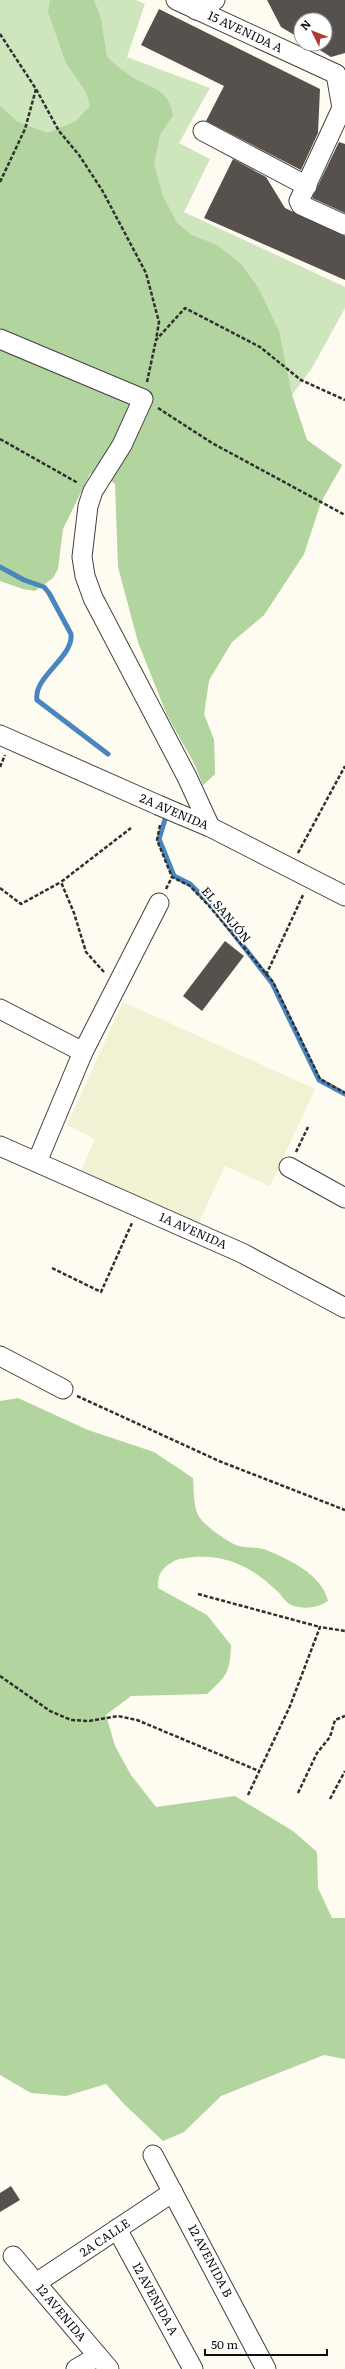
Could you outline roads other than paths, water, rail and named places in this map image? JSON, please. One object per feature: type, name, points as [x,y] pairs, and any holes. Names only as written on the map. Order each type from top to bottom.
[{"type":"street","name":"15 AVENIDA A","points":[[176,0],[196,10],[341,71]]},
{"type":"street","points":[[196,10],[215,0]]},
{"type":"street","points":[[341,71],[344,109],[299,201],[301,205],[345,225]]},
{"type":"street","points":[[203,131],[307,186]]},
{"type":"street","points":[[0,339],[143,399],[122,445],[93,491],[84,531],[82,557],[85,576],[93,598],[187,777],[210,827]]},
{"type":"street","name":"2A AVENIDA","points":[[0,735],[160,814],[179,814],[210,827],[310,880],[345,896]]},
{"type":"street","points":[[37,1162],[83,1052],[159,903]]},
{"type":"street","points":[[0,1009],[83,1052]]},
{"type":"street","name":"1A AVENIDA","points":[[0,1146],[242,1253],[345,1308]]},
{"type":"street","points":[[289,1167],[345,1198]]},
{"type":"street","points":[[0,1356],[63,1389]]},
{"type":"street","name":"12 AVENIDA B","points":[[153,2155],[266,2369]]},
{"type":"street","name":"2A CALLE","points":[[36,2283],[173,2192]]},
{"type":"street","name":"12 AVENIDA A","points":[[117,2229],[192,2369]]},
{"type":"street","name":"12 AVENIDA","points":[[13,2256],[103,2363]]},
{"type":"street","points":[[76,2369],[103,2363]]},
{"type":"waterway","points":[[0,567],[24,580],[44,587],[49,593],[71,634],[70,642],[66,651],[41,683],[37,692],[37,700],[108,754]]},
{"type":"waterway","points":[[167,813],[159,839],[174,876],[190,884],[212,906],[272,983],[319,1080],[345,1094]]}]
